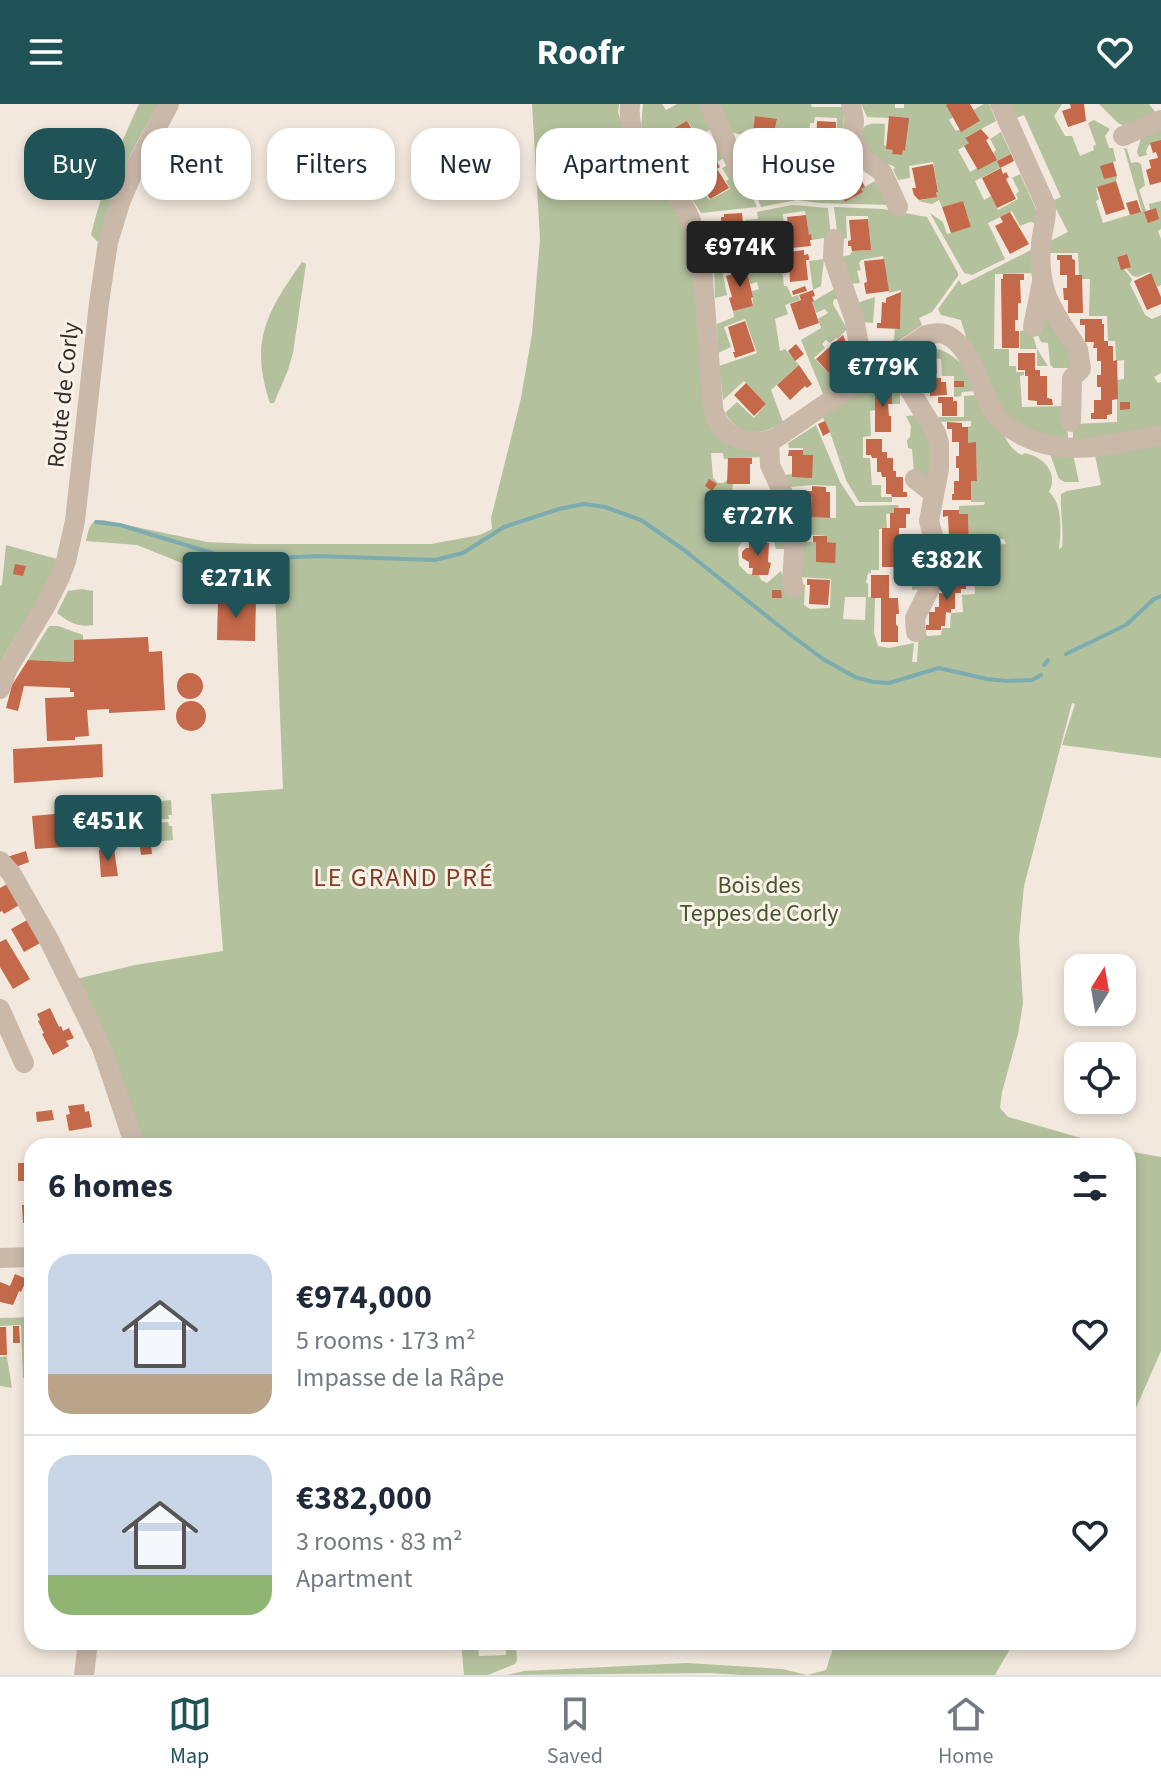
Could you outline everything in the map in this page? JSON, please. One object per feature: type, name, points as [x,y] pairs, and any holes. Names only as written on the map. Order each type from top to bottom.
[{"type":"street","name":"Route de Corly","points":[[0,689],[8,668],[46,605],[66,561],[75,521],[108,242],[133,172],[169,104]]},
{"type":"street","points":[[630,104],[630,124],[636,144],[682,202],[701,253],[714,416],[723,429],[734,437],[752,441],[769,440],[783,434],[926,335],[941,333],[956,340],[976,372],[993,410],[1019,434],[1071,449],[1161,436]]},
{"type":"street","points":[[709,104],[733,157]]},
{"type":"street","points":[[851,104],[856,147],[864,159],[882,172],[898,207]]},
{"type":"street","points":[[1000,104],[1046,206],[1040,244],[1042,282],[1048,302],[1081,358],[1081,369],[1072,378],[1071,422]]},
{"type":"street","points":[[1123,136],[1161,120]]},
{"type":"street","points":[[834,239],[833,257],[854,318],[865,377]]},
{"type":"street","points":[[1033,327],[1042,282]]},
{"type":"street","points":[[889,360],[936,433],[939,443],[939,469],[929,521],[940,562],[915,618],[916,632]]},
{"type":"street","points":[[769,440],[770,465],[796,522],[794,587]]},
{"type":"street","points":[[915,479],[933,493]]},
{"type":"street","points":[[0,861],[11,873],[49,940],[102,1048],[132,1138]]},
{"type":"street","points":[[0,1009],[24,1063]]},
{"type":"street","points":[[0,1258],[24,1257]]},
{"type":"street","points":[[84,1675],[87,1650]]},
{"type":"green space","points":[[139,104],[159,104],[145,128],[141,128],[141,135],[125,167],[125,136]]},
{"type":"green space","points":[[532,104],[619,104],[624,128],[536,128],[536,172]]},
{"type":"green space","points":[[643,104],[662,104],[666,110],[677,104],[701,104],[712,128],[692,128],[687,121],[682,128],[641,128]]},
{"type":"green space","points":[[715,104],[843,107],[844,128],[837,128],[837,118],[815,117],[810,128],[775,128],[777,120],[756,116],[754,128],[733,128],[731,132]]},
{"type":"green space","points":[[861,104],[895,104],[895,108],[904,108],[904,104],[948,104],[953,117],[949,120],[956,131],[962,131],[979,122],[973,110],[989,104],[996,121],[966,137],[969,143],[958,150],[970,172],[978,170],[996,150],[990,139],[1001,132],[1011,154],[997,161],[1000,168],[975,181],[984,200],[991,196],[998,210],[1018,199],[1016,194],[1019,191],[1012,178],[1020,174],[1037,210],[1035,223],[1020,226],[1012,211],[988,223],[1005,259],[972,275],[964,273],[930,213],[943,222],[947,234],[971,227],[963,201],[942,207],[939,200],[932,204],[918,201],[937,196],[933,162],[909,166],[910,178],[898,180],[893,166],[870,158],[863,140],[865,126],[885,124],[886,149],[902,155],[908,118],[867,117]]},
{"type":"green space","points":[[1008,104],[1062,104],[1054,116],[1065,136],[1072,136],[1080,156],[1094,150],[1093,146],[1096,145],[1088,123],[1094,120],[1110,129],[1105,136],[1109,148],[1113,148],[1116,161],[1101,166],[1117,176],[1116,181],[1096,188],[1099,199],[1096,201],[1103,223],[1142,211],[1124,148],[1131,163],[1141,164],[1145,185],[1139,190],[1146,211],[1150,210],[1149,204],[1161,201],[1161,229],[1158,231],[1161,239],[1161,285],[1157,287],[1150,272],[1132,275],[1126,268],[1131,266],[1126,254],[1117,257],[1121,269],[1132,279],[1130,284],[1145,315],[1152,319],[1161,315],[1161,373],[1154,377],[1158,383],[1161,382],[1161,432],[1073,446],[1073,424],[1117,422],[1117,380],[1124,379],[1124,360],[1116,361],[1115,341],[1108,341],[1107,316],[1089,316],[1090,279],[1082,279],[1079,275],[1078,253],[1045,253],[1046,243],[1068,232],[1052,201],[1061,197],[1024,115],[1016,118]]},
{"type":"green space","points":[[1099,104],[1149,104],[1156,113],[1124,126]]},
{"type":"green space","points":[[1161,126],[1161,140],[1149,145],[1147,155],[1139,157],[1137,152],[1141,138]]},
{"type":"green space","points":[[718,145],[724,158],[717,162]]},
{"type":"green space","points":[[728,165],[733,170],[733,200],[754,200],[757,207],[701,213],[693,200],[717,200],[717,196],[730,189],[726,181],[729,179],[722,168]]},
{"type":"green space","points":[[875,181],[889,205],[797,200],[863,200],[863,188]]},
{"type":"green space","points":[[101,200],[111,200],[99,243],[91,235]]},
{"type":"green space","name":"Bois des Teppes de Corly","points":[[538,200],[669,200],[682,219],[692,257],[704,405],[757,451],[762,451],[762,457],[724,459],[723,453],[711,453],[713,478],[718,483],[727,480],[728,484],[733,484],[732,492],[756,492],[760,503],[725,502],[724,530],[748,530],[748,509],[778,507],[787,527],[790,549],[776,549],[773,539],[743,540],[738,548],[739,565],[748,574],[759,575],[767,583],[781,571],[785,587],[805,585],[804,605],[810,609],[830,608],[831,579],[798,577],[803,542],[816,542],[834,563],[836,543],[827,542],[827,536],[804,534],[800,509],[812,509],[812,517],[836,518],[836,486],[790,487],[783,475],[812,477],[812,455],[803,455],[803,448],[789,448],[788,443],[816,425],[840,482],[856,506],[898,505],[894,513],[886,514],[887,528],[879,529],[879,570],[871,570],[866,582],[868,597],[875,598],[874,633],[878,646],[889,648],[914,643],[912,662],[917,662],[919,632],[927,636],[941,635],[942,628],[950,628],[951,613],[963,612],[962,595],[975,594],[974,571],[983,570],[983,553],[988,552],[987,545],[1006,544],[1004,539],[969,538],[968,514],[959,514],[959,506],[984,505],[985,502],[971,502],[971,481],[977,480],[976,443],[968,443],[971,421],[935,422],[931,417],[964,417],[964,396],[976,395],[976,391],[962,392],[961,396],[954,397],[954,387],[964,387],[964,381],[954,381],[954,376],[942,376],[941,359],[933,358],[928,347],[951,356],[970,374],[1013,449],[1022,455],[1025,453],[1038,458],[1048,466],[1052,478],[1049,492],[1057,504],[1060,519],[1059,549],[1062,547],[1061,494],[1101,485],[1094,450],[1161,440],[1161,758],[1062,745],[1075,704],[1072,703],[1024,886],[1019,938],[1023,1003],[1000,1108],[1008,1117],[1081,1138],[139,1138],[76,979],[135,965],[223,951],[211,794],[283,789],[275,592],[218,589],[219,578],[137,545],[86,541],[92,523],[103,520],[207,542],[253,544],[431,544],[480,535],[492,529],[491,518],[521,398],[532,334],[540,239]],"holes":[[[845,597],[866,597],[865,620],[843,619]]]},
{"type":"green space","points":[[758,200],[797,200],[761,207]]},
{"type":"green space","points":[[792,205],[828,208],[831,237],[812,240],[805,211],[783,214],[784,228],[780,229],[788,250],[781,257],[784,286],[787,286],[792,297],[798,295],[800,300],[785,305],[788,314],[775,319],[780,351],[785,349],[799,365],[771,390],[783,422],[767,430],[751,432],[730,421],[725,413],[737,402],[754,418],[766,404],[744,381],[723,400],[719,366],[757,353],[745,319],[724,327],[731,347],[718,353],[717,324],[734,317],[733,311],[753,306],[752,291],[759,289],[757,282],[750,284],[747,271],[767,266],[766,255],[721,265],[727,295],[715,298],[714,267],[705,231],[718,228],[722,251],[748,249],[745,220],[758,219],[757,212]]},
{"type":"green space","points":[[834,207],[883,209],[927,217],[958,273],[932,312],[919,318],[922,325],[870,360],[864,344],[879,345],[894,340],[895,329],[900,329],[901,290],[889,293],[883,256],[861,260],[861,270],[857,271],[860,283],[851,284],[841,257],[850,255],[852,251],[870,250],[868,216],[846,216],[847,238],[838,240]]},
{"type":"green space","points":[[1033,249],[1035,273],[995,274],[994,349],[1009,349],[1009,366],[1016,366],[1016,372],[1024,372],[1020,376],[1022,407],[1065,406],[1069,446],[1014,428],[971,355],[961,320],[941,315],[938,309],[959,280],[962,285]]},
{"type":"green space","points":[[824,259],[821,286],[813,290],[809,261]]},
{"type":"green space","points":[[302,262],[306,264],[293,353],[274,403],[270,403],[261,362],[265,328],[279,296]]},
{"type":"green space","points":[[838,287],[842,300],[834,299],[833,304],[847,329],[838,339],[830,343],[826,340],[822,344],[825,348],[814,358],[830,374],[845,360],[858,369],[823,394],[801,340],[821,328],[818,319],[828,313],[825,309],[816,313],[812,302]]},
{"type":"green space","points":[[875,297],[873,323],[860,322],[857,303]]},
{"type":"green space","points":[[1041,310],[1071,348],[1073,368],[1053,368],[1050,364],[1048,343],[1041,342],[1038,335]]},
{"type":"green space","points":[[1031,330],[1037,349],[1020,349],[1020,331]]},
{"type":"green space","points":[[1037,349],[1048,366],[1037,366]]},
{"type":"green space","points":[[888,372],[900,386],[900,404],[892,404],[891,386],[875,387],[875,410],[870,411],[871,436],[863,437],[863,458],[870,458],[872,485],[881,485],[881,497],[892,497],[892,502],[859,502],[846,480],[823,418]]},
{"type":"green space","points":[[917,415],[931,439],[933,469],[927,478],[914,472],[912,449],[908,448],[911,426],[906,416]]},
{"type":"green space","points":[[1050,454],[1073,454],[1079,482],[1059,479]]},
{"type":"green space","points":[[6,545],[57,559],[38,599],[0,663],[0,586]]},
{"type":"green space","points":[[932,554],[926,589],[912,590],[919,555]]},
{"type":"green space","points":[[68,591],[93,591],[93,625],[74,624],[57,613]]},
{"type":"green space","points":[[49,626],[83,635],[83,640],[74,640],[74,661],[28,660]]},
{"type":"green space","points":[[171,800],[172,815],[168,815],[169,819],[152,816],[152,802]]},
{"type":"green space","points":[[148,802],[149,816],[145,820],[131,821],[130,803]]},
{"type":"green space","points":[[168,822],[172,826],[173,840],[154,842],[153,828],[157,823]]},
{"type":"green space","points":[[146,824],[150,828],[151,842],[132,840],[131,825]]},
{"type":"green space","points":[[1136,1152],[1161,1157],[1161,1351],[1136,1408]]},
{"type":"green space","points":[[24,1317],[24,1378],[21,1325],[0,1326],[0,1318]]},
{"type":"green space","points":[[7,1356],[12,1388],[0,1386],[0,1357]]},
{"type":"green space","points":[[462,1650],[479,1650],[479,1656],[506,1655],[506,1650],[516,1650],[515,1664],[488,1675],[464,1675]]},
{"type":"green space","points":[[832,1650],[1009,1650],[995,1675],[807,1675],[826,1670]]},
{"type":"green space","points":[[687,1663],[782,1669],[807,1675],[507,1675],[524,1671]]},
{"type":"building","points":[[948,104],[970,104],[980,121],[961,132]]},
{"type":"building","points":[[1070,104],[1084,104],[1086,121],[1068,127],[1062,111],[1071,108]]},
{"type":"building","points":[[755,116],[777,119],[775,128],[753,128]]},
{"type":"building","points":[[889,116],[909,118],[902,155],[892,154],[893,150],[886,149]]},
{"type":"building","points":[[687,121],[691,128],[675,128]]},
{"type":"building","points":[[817,121],[836,122],[836,128],[817,128]]},
{"type":"building","points":[[981,129],[989,138],[986,140],[997,160],[978,170],[964,146],[969,143],[965,138]]},
{"type":"building","points":[[1161,140],[1161,182],[1150,185],[1146,170],[1151,168],[1149,160],[1158,158],[1150,143]]},
{"type":"building","points":[[1011,154],[1014,161],[1000,168],[997,161]]},
{"type":"building","points":[[1113,162],[1117,176],[1104,179],[1100,166]]},
{"type":"building","points":[[933,164],[937,197],[919,200],[912,188],[916,188],[912,168]]},
{"type":"building","points":[[1001,168],[1003,174],[1006,172],[1009,177],[1006,179],[1016,199],[997,208],[982,178]]},
{"type":"building","points":[[717,169],[729,188],[717,195]]},
{"type":"building","points":[[1116,181],[1125,209],[1106,215],[1097,187]]},
{"type":"building","points":[[1137,200],[1141,212],[1130,215],[1126,203]]},
{"type":"building","points":[[963,201],[971,227],[951,233],[942,207]]},
{"type":"building","points":[[1156,208],[1159,219],[1148,223],[1144,212]]},
{"type":"building","points":[[1010,212],[1029,244],[1010,254],[995,226],[1003,222],[1000,217]]},
{"type":"building","points":[[742,213],[745,245],[724,247],[725,224],[721,222],[721,217]]},
{"type":"building","points":[[806,215],[811,246],[792,248],[787,217]]},
{"type":"building","points":[[868,219],[871,250],[852,251],[848,246],[851,240],[849,220]]},
{"type":"building","points":[[804,250],[804,255],[808,254],[809,257],[806,260],[808,280],[790,282],[788,252]]},
{"type":"building","points":[[1127,254],[1131,267],[1121,270],[1117,257]]},
{"type":"building","points":[[1057,255],[1072,255],[1075,275],[1082,275],[1083,313],[1068,313],[1068,300],[1064,300],[1063,288],[1067,288],[1067,275],[1060,275]]},
{"type":"building","points":[[763,258],[764,266],[757,267],[755,259]]},
{"type":"building","points":[[884,259],[889,291],[866,294],[864,261]]},
{"type":"building","points":[[745,264],[753,306],[733,311],[726,276],[736,273],[735,267]]},
{"type":"building","points":[[1151,273],[1161,304],[1147,310],[1134,281]]},
{"type":"building","points":[[1003,274],[1024,274],[1024,280],[1020,280],[1018,320],[1015,320],[1015,331],[1019,331],[1019,348],[1002,348]]},
{"type":"building","points":[[805,286],[807,291],[793,295],[792,291]]},
{"type":"building","points":[[813,290],[815,296],[812,302],[819,323],[799,330],[790,304],[801,300],[799,295]]},
{"type":"building","points":[[901,292],[900,329],[877,328],[877,323],[881,323],[882,302],[886,303],[886,298]]},
{"type":"building","points":[[1080,319],[1102,319],[1104,341],[1108,341],[1108,346],[1113,346],[1113,361],[1117,360],[1118,399],[1112,400],[1112,414],[1107,415],[1107,419],[1091,419],[1094,400],[1101,400],[1097,375],[1101,375],[1101,361],[1097,361],[1094,342],[1085,342],[1085,325],[1080,325]]},
{"type":"building","points":[[745,321],[755,351],[735,358],[728,327]]},
{"type":"building","points":[[843,335],[851,357],[846,361],[844,359],[829,373],[816,359]]},
{"type":"building","points":[[796,344],[804,354],[795,361],[788,351]]},
{"type":"building","points":[[920,350],[930,350],[936,358],[937,373],[921,373],[921,360],[917,360]]},
{"type":"building","points":[[1018,353],[1035,353],[1035,370],[1040,370],[1040,376],[1047,376],[1047,398],[1052,399],[1053,405],[1037,405],[1037,401],[1028,400],[1028,376],[1025,376],[1025,370],[1018,370]]},
{"type":"building","points":[[799,365],[812,384],[807,388],[805,386],[790,400],[777,385]]},
{"type":"building","points":[[925,378],[941,378],[941,382],[946,382],[947,395],[930,396],[930,384],[925,384]]},
{"type":"building","points":[[954,381],[964,381],[964,387],[954,387]]},
{"type":"building","points":[[746,383],[766,404],[754,416],[734,395]]},
{"type":"building","points":[[875,386],[892,386],[892,404],[888,404],[891,432],[875,432]]},
{"type":"building","points":[[938,397],[953,397],[953,401],[957,401],[957,416],[942,416],[942,403],[938,403]]},
{"type":"building","points":[[1120,402],[1130,402],[1130,409],[1120,410]]},
{"type":"building","points":[[825,421],[830,432],[823,436],[818,424]]},
{"type":"building","points":[[947,422],[962,423],[962,427],[968,427],[968,443],[976,442],[977,481],[971,481],[971,500],[952,500],[954,481],[959,481],[956,456],[959,456],[959,442],[952,442],[952,429],[947,429]]},
{"type":"building","points":[[866,439],[882,439],[882,452],[887,452],[887,458],[893,458],[893,471],[896,471],[896,477],[903,477],[903,492],[907,492],[907,497],[886,494],[886,477],[877,472],[877,458],[866,455]]},
{"type":"building","points":[[789,450],[803,450],[803,455],[813,455],[812,478],[792,477]]},
{"type":"building","points":[[728,458],[752,458],[750,484],[727,484]]},
{"type":"building","points":[[709,479],[717,484],[712,491],[705,486]]},
{"type":"building","points":[[812,486],[826,487],[826,492],[830,492],[830,518],[811,517],[812,497],[808,497],[808,491],[812,491]]},
{"type":"building","points":[[727,502],[749,503],[745,528],[727,528]]},
{"type":"building","points":[[894,508],[910,508],[910,514],[906,514],[906,528],[899,528],[903,553],[899,553],[899,567],[882,567],[882,528],[890,528],[890,513],[894,513]]},
{"type":"building","points":[[943,510],[959,510],[959,514],[968,514],[969,543],[977,543],[977,567],[957,567],[957,544],[952,545],[953,538],[949,538],[948,516],[943,517]]},
{"type":"building","points":[[813,536],[827,536],[827,542],[836,543],[835,563],[816,562]]},
{"type":"building","points":[[749,543],[769,543],[768,562],[771,563],[768,575],[752,575],[753,568],[749,568],[749,562],[742,558],[742,552],[749,548]]},
{"type":"building","points":[[15,564],[26,566],[23,576],[13,574]]},
{"type":"building","points":[[949,574],[966,574],[966,589],[955,593],[955,609],[951,609],[951,613],[946,612],[945,626],[941,626],[941,630],[926,630],[929,612],[935,612],[935,607],[939,607],[939,593],[946,594],[946,588],[949,588]]},
{"type":"building","points":[[871,575],[889,575],[889,598],[898,598],[898,642],[881,642],[881,598],[871,598]]},
{"type":"building","points":[[807,579],[830,580],[828,605],[809,604],[810,585],[807,585]]},
{"type":"building","points":[[772,590],[781,590],[782,598],[772,598]]},
{"type":"building","points":[[218,599],[256,600],[255,641],[217,640]]},
{"type":"building","points":[[148,637],[149,652],[162,651],[165,710],[109,713],[109,709],[87,710],[89,736],[47,741],[45,698],[74,697],[70,688],[24,686],[18,711],[6,708],[12,685],[28,660],[72,662],[74,640]]},
{"type":"building","points":[[190,673],[199,677],[203,686],[199,695],[190,699],[181,695],[177,686],[181,677]]},
{"type":"building","points":[[191,701],[202,705],[206,716],[202,727],[191,731],[180,727],[176,716],[180,705]]},
{"type":"building","points":[[102,744],[103,777],[14,783],[13,749]]},
{"type":"building","points":[[78,813],[78,816],[89,815],[90,821],[78,822],[80,846],[35,849],[32,816],[55,814],[55,820],[62,820],[62,814]]},
{"type":"building","points":[[151,846],[152,854],[141,855],[140,847]]},
{"type":"building","points":[[114,849],[118,876],[101,877],[99,850]]},
{"type":"building","points":[[26,851],[29,862],[13,868],[7,857]]},
{"type":"building","points":[[9,883],[21,904],[4,914],[0,912],[0,888]]},
{"type":"building","points":[[29,919],[42,942],[24,952],[11,929]]},
{"type":"building","points":[[6,939],[30,979],[13,989],[0,967],[0,942]]},
{"type":"building","points":[[50,1008],[59,1027],[63,1031],[69,1028],[74,1038],[66,1041],[69,1046],[53,1055],[42,1034],[37,1014]]},
{"type":"building","points":[[84,1104],[85,1112],[89,1111],[92,1127],[69,1131],[68,1106]]},
{"type":"building","points":[[52,1110],[54,1120],[37,1122],[36,1112]]},
{"type":"building","points":[[18,1163],[24,1163],[24,1181],[18,1181]]},
{"type":"building","points":[[15,1274],[24,1278],[24,1286],[13,1305],[0,1302],[0,1282],[10,1286]]},
{"type":"building","points":[[13,1326],[19,1326],[20,1343],[13,1343]]},
{"type":"building","points":[[0,1327],[6,1327],[7,1355],[0,1355]]},
{"type":"waterway","points":[[96,522],[120,525],[235,560],[317,556],[435,560],[463,553],[504,527],[559,509],[584,504],[605,507],[641,520],[823,659],[855,677],[889,683],[939,668],[1007,681],[1032,680],[1041,675]]},
{"type":"waterway","points":[[1066,654],[1126,625],[1161,596]]},
{"type":"waterway","points":[[1044,665],[1048,660]]},
{"type":"district","name":"LE GRAND PRÉ","points":[[404,877]]}]
